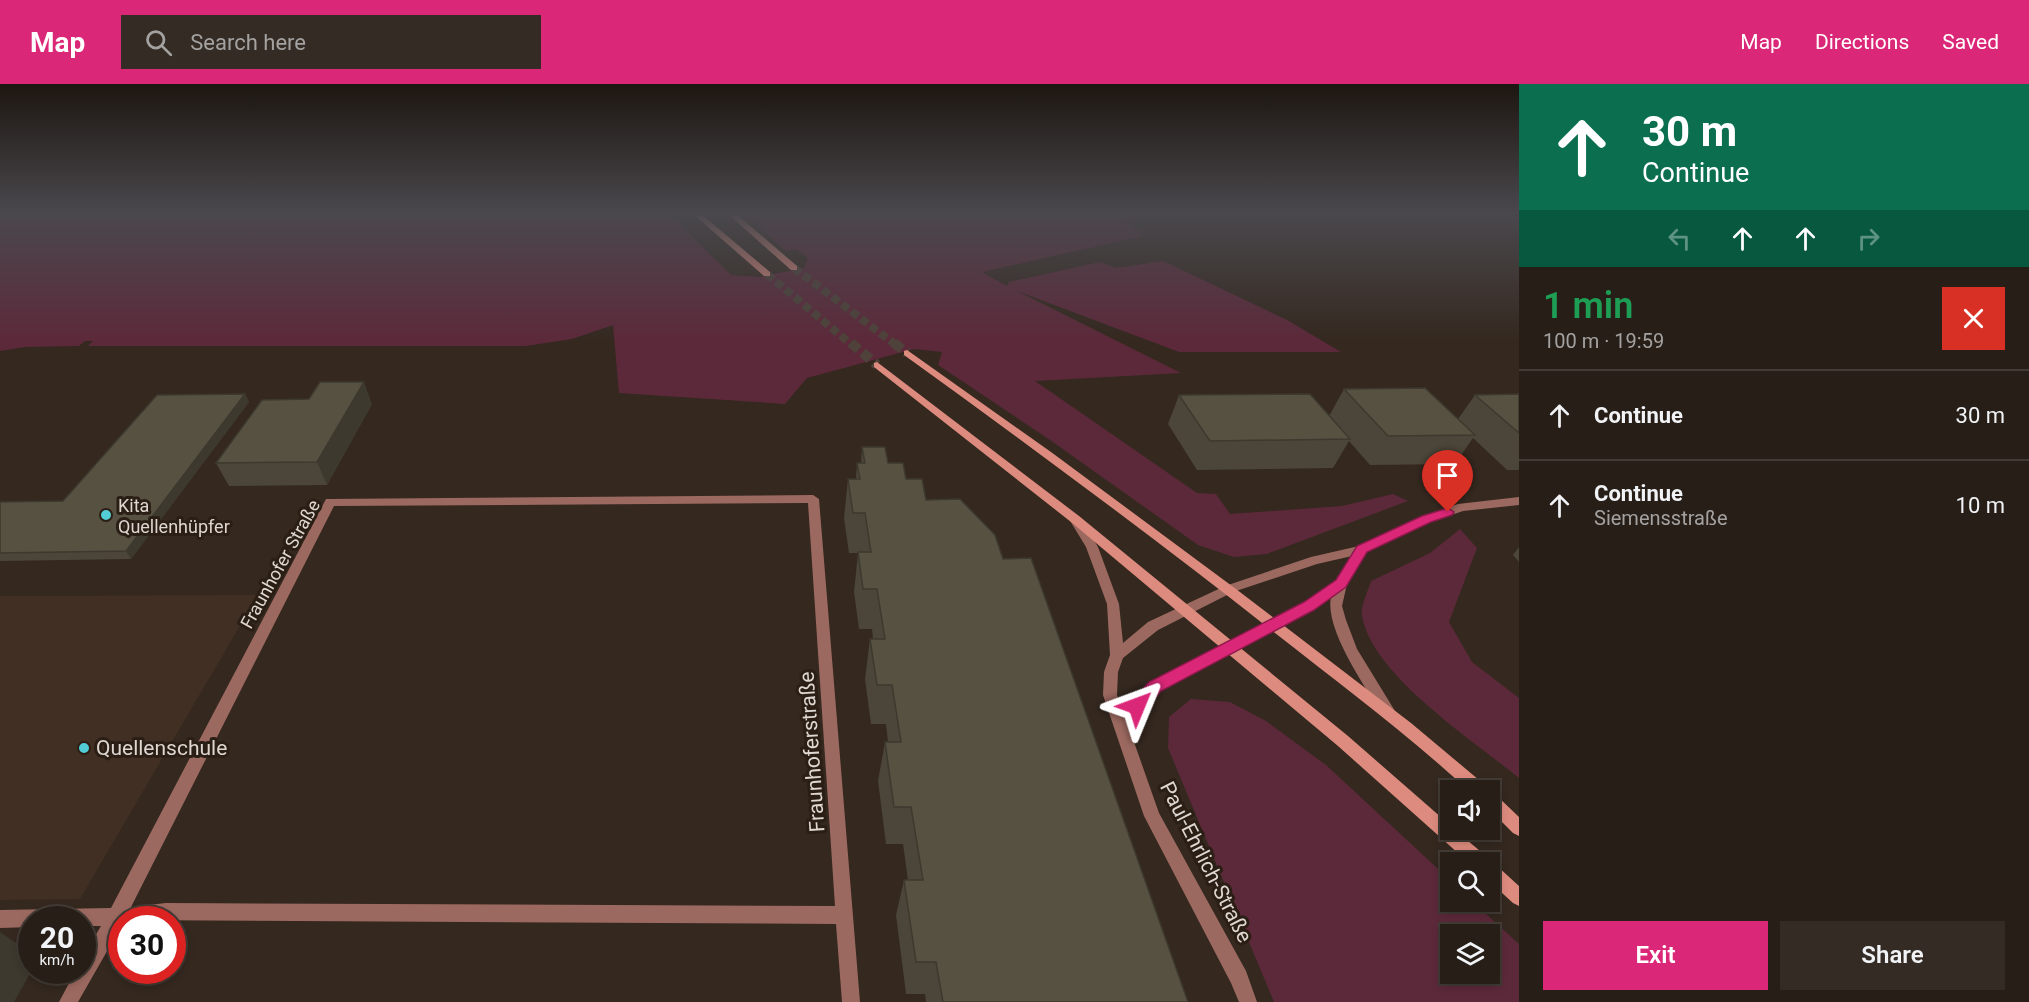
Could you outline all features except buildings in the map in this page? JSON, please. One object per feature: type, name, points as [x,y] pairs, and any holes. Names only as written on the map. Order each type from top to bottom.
[{"type":"main road","points":[[745,256],[767,274]]},
{"type":"main road","points":[[780,256],[794,268]]},
{"type":"main road","points":[[907,353],[1042,449],[1229,589],[1393,718],[1467,780]]},
{"type":"main road","points":[[877,365],[1075,519],[1183,611],[1343,741],[1469,852]]},
{"type":"main road","points":[[1500,810],[1519,828]]},
{"type":"main road","points":[[1500,880],[1519,897]]},
{"type":"street","name":"Fraunhoferstraße","points":[[813,499],[851,1002]]},
{"type":"street","name":"Fraunhofer Straße","points":[[122,906],[330,502],[813,499]]},
{"type":"street","points":[[1117,655],[1154,626],[1229,589],[1304,563],[1362,549],[1427,519],[1462,507],[1519,501]]},
{"type":"street","name":"Paul-Ehrlich-Straße","points":[[1075,519],[1092,547],[1108,588],[1116,630],[1117,655],[1111,672],[1110,695],[1152,816],[1239,978],[1248,1002]]},
{"type":"street","points":[[1362,549],[1341,584],[1336,605],[1356,658],[1393,718]]},
{"type":"street","points":[[1127,741],[1137,706],[1155,687],[1309,606],[1341,584]]},
{"type":"street","points":[[186,912],[845,915]]},
{"type":"street","points":[[0,919],[108,917]]},
{"type":"street","name":"Fraunhofer Straße","points":[[68,1002],[108,931]]},
{"type":"shaded area","points":[[0,256],[712,256],[731,275],[760,277],[804,268],[808,258],[805,256],[1054,256],[982,272],[1007,286],[1009,282],[1100,262],[1116,268],[1163,261],[1287,320],[1341,352],[1179,352],[1015,290],[1181,373],[1035,381],[1197,493],[1216,494],[1230,514],[1342,506],[1393,494],[1408,501],[1267,554],[1234,557],[1198,545],[1050,440],[938,365],[942,352],[914,349],[807,378],[785,404],[619,393],[613,325],[572,339],[526,346],[88,346],[93,341],[85,341],[79,346],[25,347],[0,351]]},
{"type":"shaded area","points":[[1460,529],[1477,548],[1449,622],[1472,662],[1519,698],[1519,778],[1452,726],[1404,683],[1384,661],[1370,638],[1362,616],[1363,604],[1371,581],[1430,553]]},
{"type":"shaded area","name":"Quellenschule","points":[[258,595],[80,899],[0,900],[0,596]]},
{"type":"shaded area","points":[[1191,699],[1230,702],[1266,721],[1326,765],[1440,871],[1440,912],[1484,912],[1497,924],[1440,924],[1440,984],[1500,984],[1500,927],[1519,944],[1519,1002],[1274,1002],[1168,748],[1169,717]]},
{"type":"tunnel","points":[[794,268],[896,345]]},
{"type":"tunnel","points":[[767,274],[852,345]]},
{"type":"tunnel","points":[[851,343],[877,365]]},
{"type":"tunnel","points":[[894,343],[907,353]]},
{"type":"place","name":"Kita Quellenhüpfer","points":[[106,515]]},
{"type":"place","name":"Quellenschule","points":[[84,748]]},
{"type":"route","points":[[1137,706],[1155,687],[1309,606],[1341,584],[1362,549],[1427,519],[1448,512]]}]
